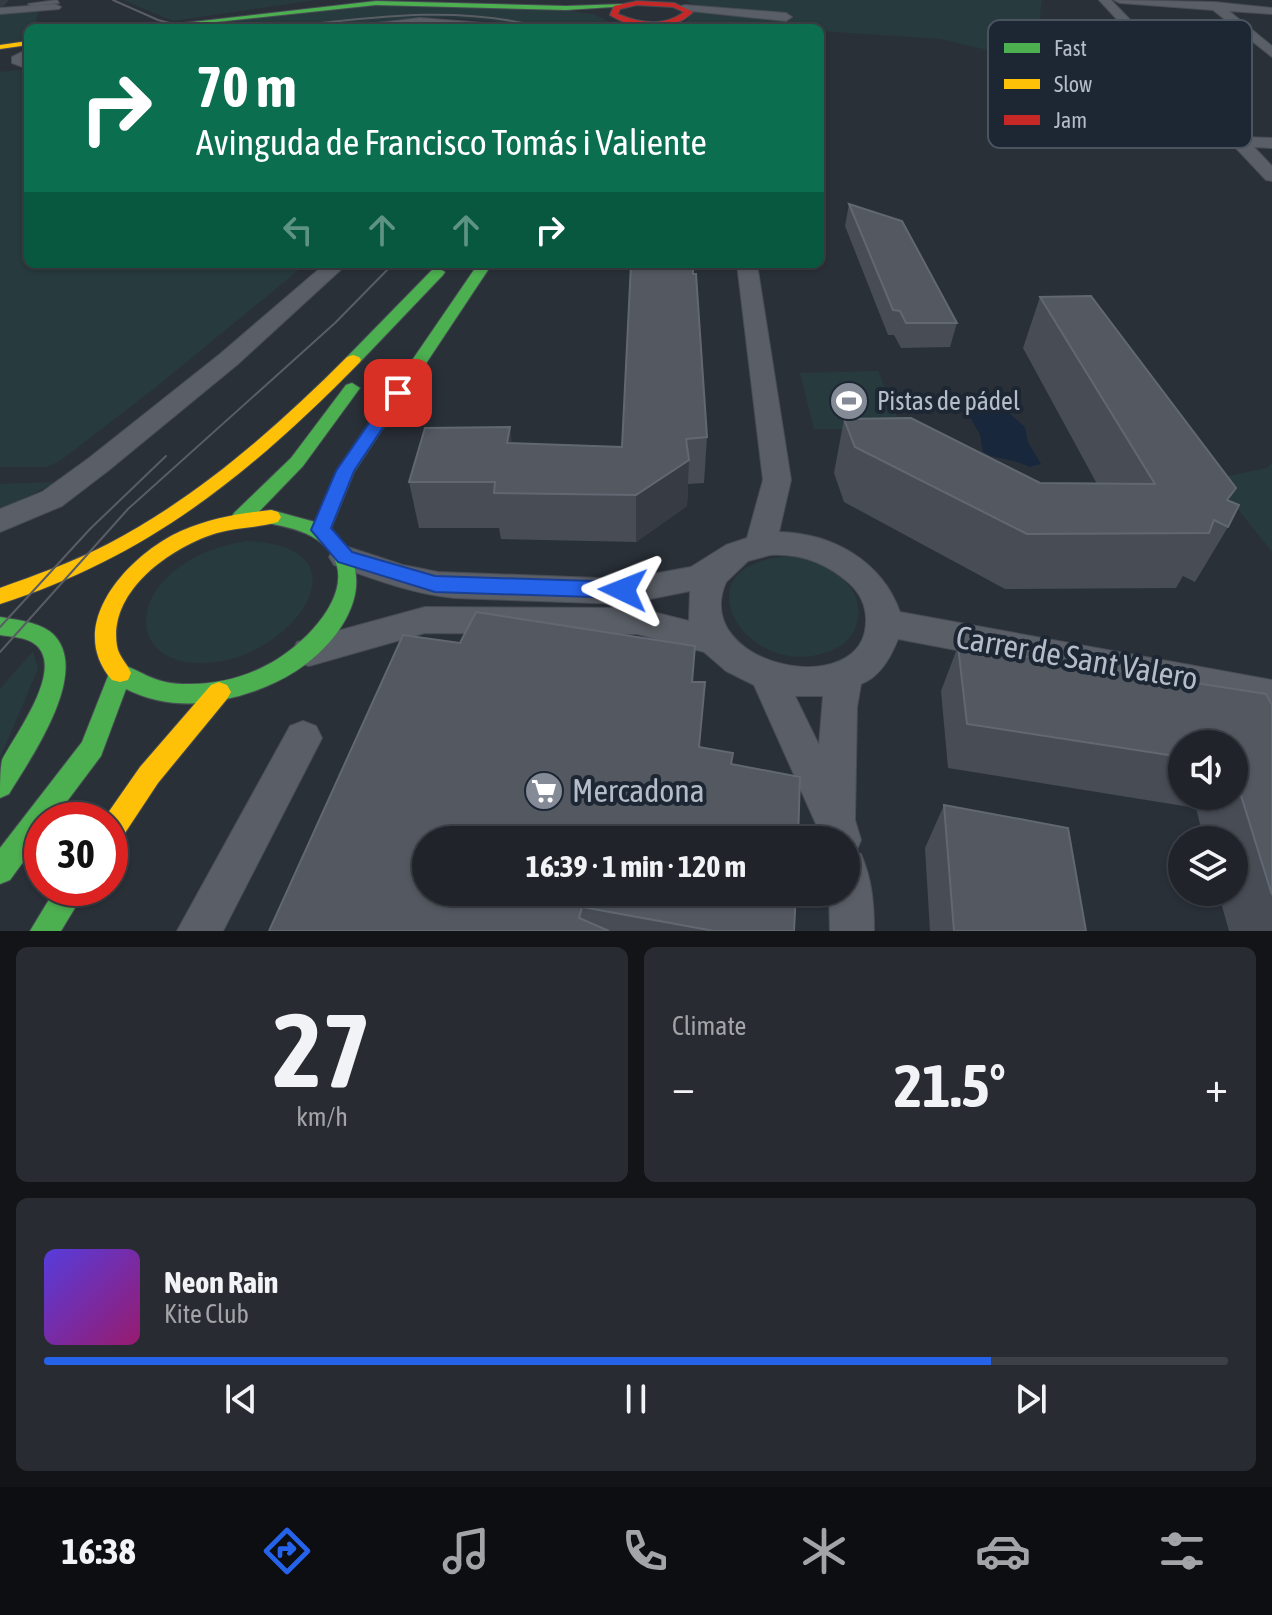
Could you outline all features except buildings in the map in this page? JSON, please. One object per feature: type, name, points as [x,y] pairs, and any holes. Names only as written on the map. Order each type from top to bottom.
[{"type":"main road","points":[[334,0],[182,24],[376,3],[492,4],[626,12],[634,22],[672,14]]},
{"type":"main road","points":[[464,0],[492,4]]},
{"type":"main road","points":[[0,47],[24,44]]},
{"type":"main road","points":[[241,518],[297,462],[441,268]]},
{"type":"main road","points":[[0,596],[48,580],[140,535],[227,478],[355,359],[441,268]]},
{"type":"main road","points":[[321,530],[345,471],[482,268]]},
{"type":"main road","points":[[241,518],[284,519],[321,530],[335,542],[345,557],[348,579],[343,604],[328,629],[304,653],[264,677],[219,692],[168,693],[146,689],[120,674],[106,650],[105,622],[117,593],[140,566],[171,544],[206,527],[241,518]]},
{"type":"main road","points":[[0,626],[31,631],[49,642],[58,658],[57,678],[49,700],[0,786]]},
{"type":"main road","points":[[0,870],[92,748],[120,674]]},
{"type":"main road","points":[[128,806],[149,775],[219,692]]},
{"type":"main road","points":[[44,931],[61,906]]},
{"type":"street","points":[[672,14],[733,15],[784,22],[790,0]]},
{"type":"street","points":[[1105,0],[1124,20]]},
{"type":"street","points":[[1120,0],[1214,4],[1272,11]]},
{"type":"street","points":[[0,11],[56,3],[51,24]]},
{"type":"street","points":[[1214,4],[1233,20]]},
{"type":"street","points":[[421,24],[463,24]]},
{"type":"street","points":[[1252,36],[1272,53]]},
{"type":"street","points":[[1,66],[24,60]]},
{"type":"street","points":[[1252,142],[1272,143]]},
{"type":"street","points":[[1246,148],[1272,176]]},
{"type":"street","points":[[0,521],[52,499],[99,464],[229,359],[332,268]]},
{"type":"street","points":[[748,268],[777,480],[761,545]]},
{"type":"street","points":[[345,557],[435,584],[643,591],[717,569],[736,554],[761,545],[790,543],[842,559],[864,577],[879,599],[885,623],[876,651],[845,676],[801,683],[768,677],[738,662],[716,641],[705,617],[705,593],[717,569]]},
{"type":"street","points":[[304,653],[425,620],[637,621],[716,641]]},
{"type":"street","name":"Carrer de Sant Valero","points":[[885,623],[1271,694]]},
{"type":"street","points":[[838,826],[839,707],[845,676]]},
{"type":"street","points":[[768,677],[835,826]]},
{"type":"street","points":[[199,931],[303,738]]},
{"type":"street","points":[[852,906],[852,931]]},
{"type":"lane","points":[[31,4],[56,3]]},
{"type":"green space","points":[[123,0],[316,0],[173,21]]},
{"type":"green space","points":[[685,0],[1042,0],[1039,20],[988,20],[988,50],[941,39],[824,31],[824,24],[684,24],[697,7]]},
{"type":"green space","points":[[378,4],[563,10],[593,14],[608,21],[606,24],[504,24],[445,17],[363,24],[208,24]]},
{"type":"green space","points":[[39,9],[35,24],[24,24],[24,41],[0,44],[0,12]]},
{"type":"green space","points":[[24,69],[24,268],[301,268],[156,387],[60,461],[47,467],[0,467],[0,72]]},
{"type":"green space","name":"Pistas de pádel","points":[[878,371],[902,429],[814,429],[800,373]]},
{"type":"green space","points":[[1272,463],[1272,552],[1214,479],[1267,468]]},
{"type":"green space","points":[[56,482],[0,510],[0,484]]},
{"type":"green space","points":[[246,541],[286,548],[307,562],[313,582],[305,605],[288,627],[262,646],[232,659],[199,663],[179,660],[163,653],[153,643],[147,630],[146,616],[159,586],[173,572],[198,556]]},
{"type":"green space","points":[[792,556],[829,570],[849,586],[855,596],[858,608],[856,626],[840,646],[808,656],[778,653],[754,641],[736,622],[729,600],[734,579],[754,564]]},
{"type":"green space","points":[[33,651],[38,669],[0,758],[0,689]]},
{"type":"water","points":[[991,405],[1009,413],[1025,427],[1028,442],[1041,464],[1029,467],[983,452],[980,435],[969,415],[977,406]]},
{"type":"tram line","points":[[113,0],[174,24]]},
{"type":"tram line","points":[[314,24],[411,15],[477,16],[525,24]]},
{"type":"tram line","points":[[0,652],[128,509],[335,323],[389,268]]},
{"type":"tram line","points":[[0,627],[90,529],[166,456]]},
{"type":"traffic: fast","points":[[188,23],[376,3],[566,8],[624,6]]},
{"type":"traffic: fast","points":[[321,530],[345,471],[482,268]]},
{"type":"traffic: fast","points":[[353,360],[438,272]]},
{"type":"traffic: fast","points":[[241,518],[297,462],[352,388]]},
{"type":"traffic: fast","points":[[120,673],[143,687],[161,692],[188,694],[222,691],[273,673],[315,643],[333,622],[344,601],[348,580],[345,562],[335,546],[320,532],[271,517]]},
{"type":"traffic: fast","points":[[0,626],[28,631],[40,637],[50,646],[55,660],[54,678],[40,718],[0,786]]},
{"type":"traffic: fast","points":[[0,870],[92,748],[120,674]]},
{"type":"traffic: fast","points":[[44,931],[61,906]]},
{"type":"traffic: slow","points":[[0,47],[24,44]]},
{"type":"traffic: slow","points":[[0,596],[99,557],[161,522],[248,458],[302,411],[353,360]]},
{"type":"traffic: slow","points":[[120,673],[107,652],[106,627],[115,601],[138,571],[170,545],[208,528],[271,517]]},
{"type":"traffic: slow","points":[[128,806],[149,775],[219,692]]},
{"type":"traffic: jam","points":[[637,3],[674,5],[689,12],[663,24]]},
{"type":"traffic: jam","points":[[637,3],[617,8],[614,15],[642,24]]},
{"type":"place","name":"Pistas de pádel","points":[[849,401]]},
{"type":"place","name":"Mercadona","points":[[544,791]]},
{"type":"route","points":[[398,393],[345,471],[321,530],[335,542],[345,557],[435,584],[623,590]]}]
